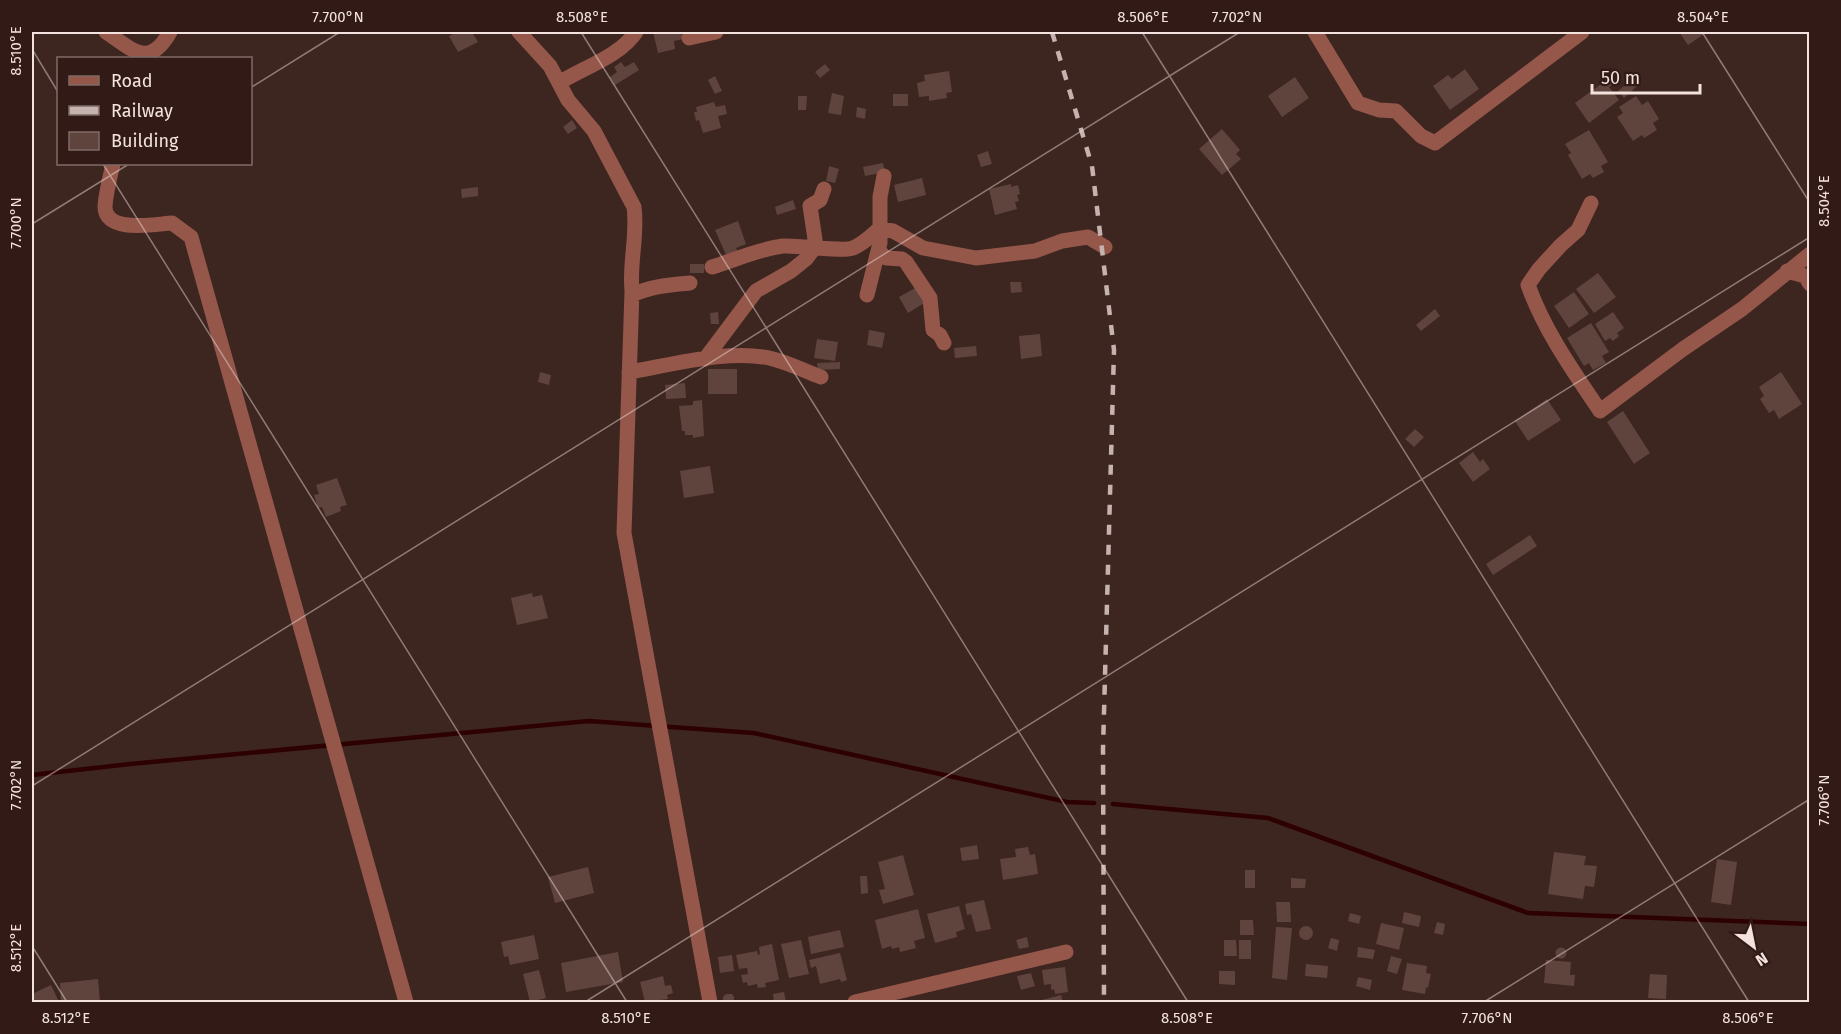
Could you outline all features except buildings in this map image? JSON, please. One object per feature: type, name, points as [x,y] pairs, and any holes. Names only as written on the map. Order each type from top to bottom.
[{"type":"street","points":[[106,32],[129,47],[147,54],[155,53],[170,32]]},
{"type":"street","points":[[519,32],[550,66],[568,100],[594,130],[634,207],[636,220],[630,272],[632,295],[624,532],[710,1002]]},
{"type":"street","points":[[559,83],[610,54],[636,32]]},
{"type":"street","points":[[1315,32],[1358,103],[1379,110],[1396,111],[1421,136],[1435,143],[1582,32]]},
{"type":"street","points":[[689,38],[718,35]]},
{"type":"street","points":[[113,165],[105,209],[110,220],[123,226],[172,223],[191,237],[406,1002]]},
{"type":"street","points":[[867,295],[879,251],[880,197],[884,176]]},
{"type":"street","points":[[705,359],[756,291],[791,272],[806,260],[816,246],[810,206],[820,200],[824,189]]},
{"type":"street","points":[[1591,203],[1578,230],[1553,253],[1528,285],[1535,303],[1571,367],[1600,411],[1683,349],[1742,309],[1809,254]]},
{"type":"street","points":[[712,267],[782,246],[850,249],[865,241],[879,229],[893,231],[923,248],[976,258],[1035,251],[1062,241],[1088,237],[1105,247]]},
{"type":"street","points":[[879,251],[886,258],[902,259],[906,262],[930,298],[933,330],[940,334],[944,343]]},
{"type":"street","points":[[1787,272],[1805,276],[1809,284]]},
{"type":"street","points":[[632,295],[645,288],[659,285],[690,283]]},
{"type":"street","points":[[629,372],[705,359],[746,355],[772,359],[821,378]]},
{"type":"street","points":[[855,1002],[1066,952]]},
{"type":"waterway","points":[[32,775],[589,721],[754,733],[1067,802],[1094,803]]},
{"type":"waterway","points":[[1113,804],[1268,818],[1528,913],[1810,924]]},
{"type":"railway","points":[[1052,32],[1092,166],[1114,350],[1103,749],[1104,1002]]}]
